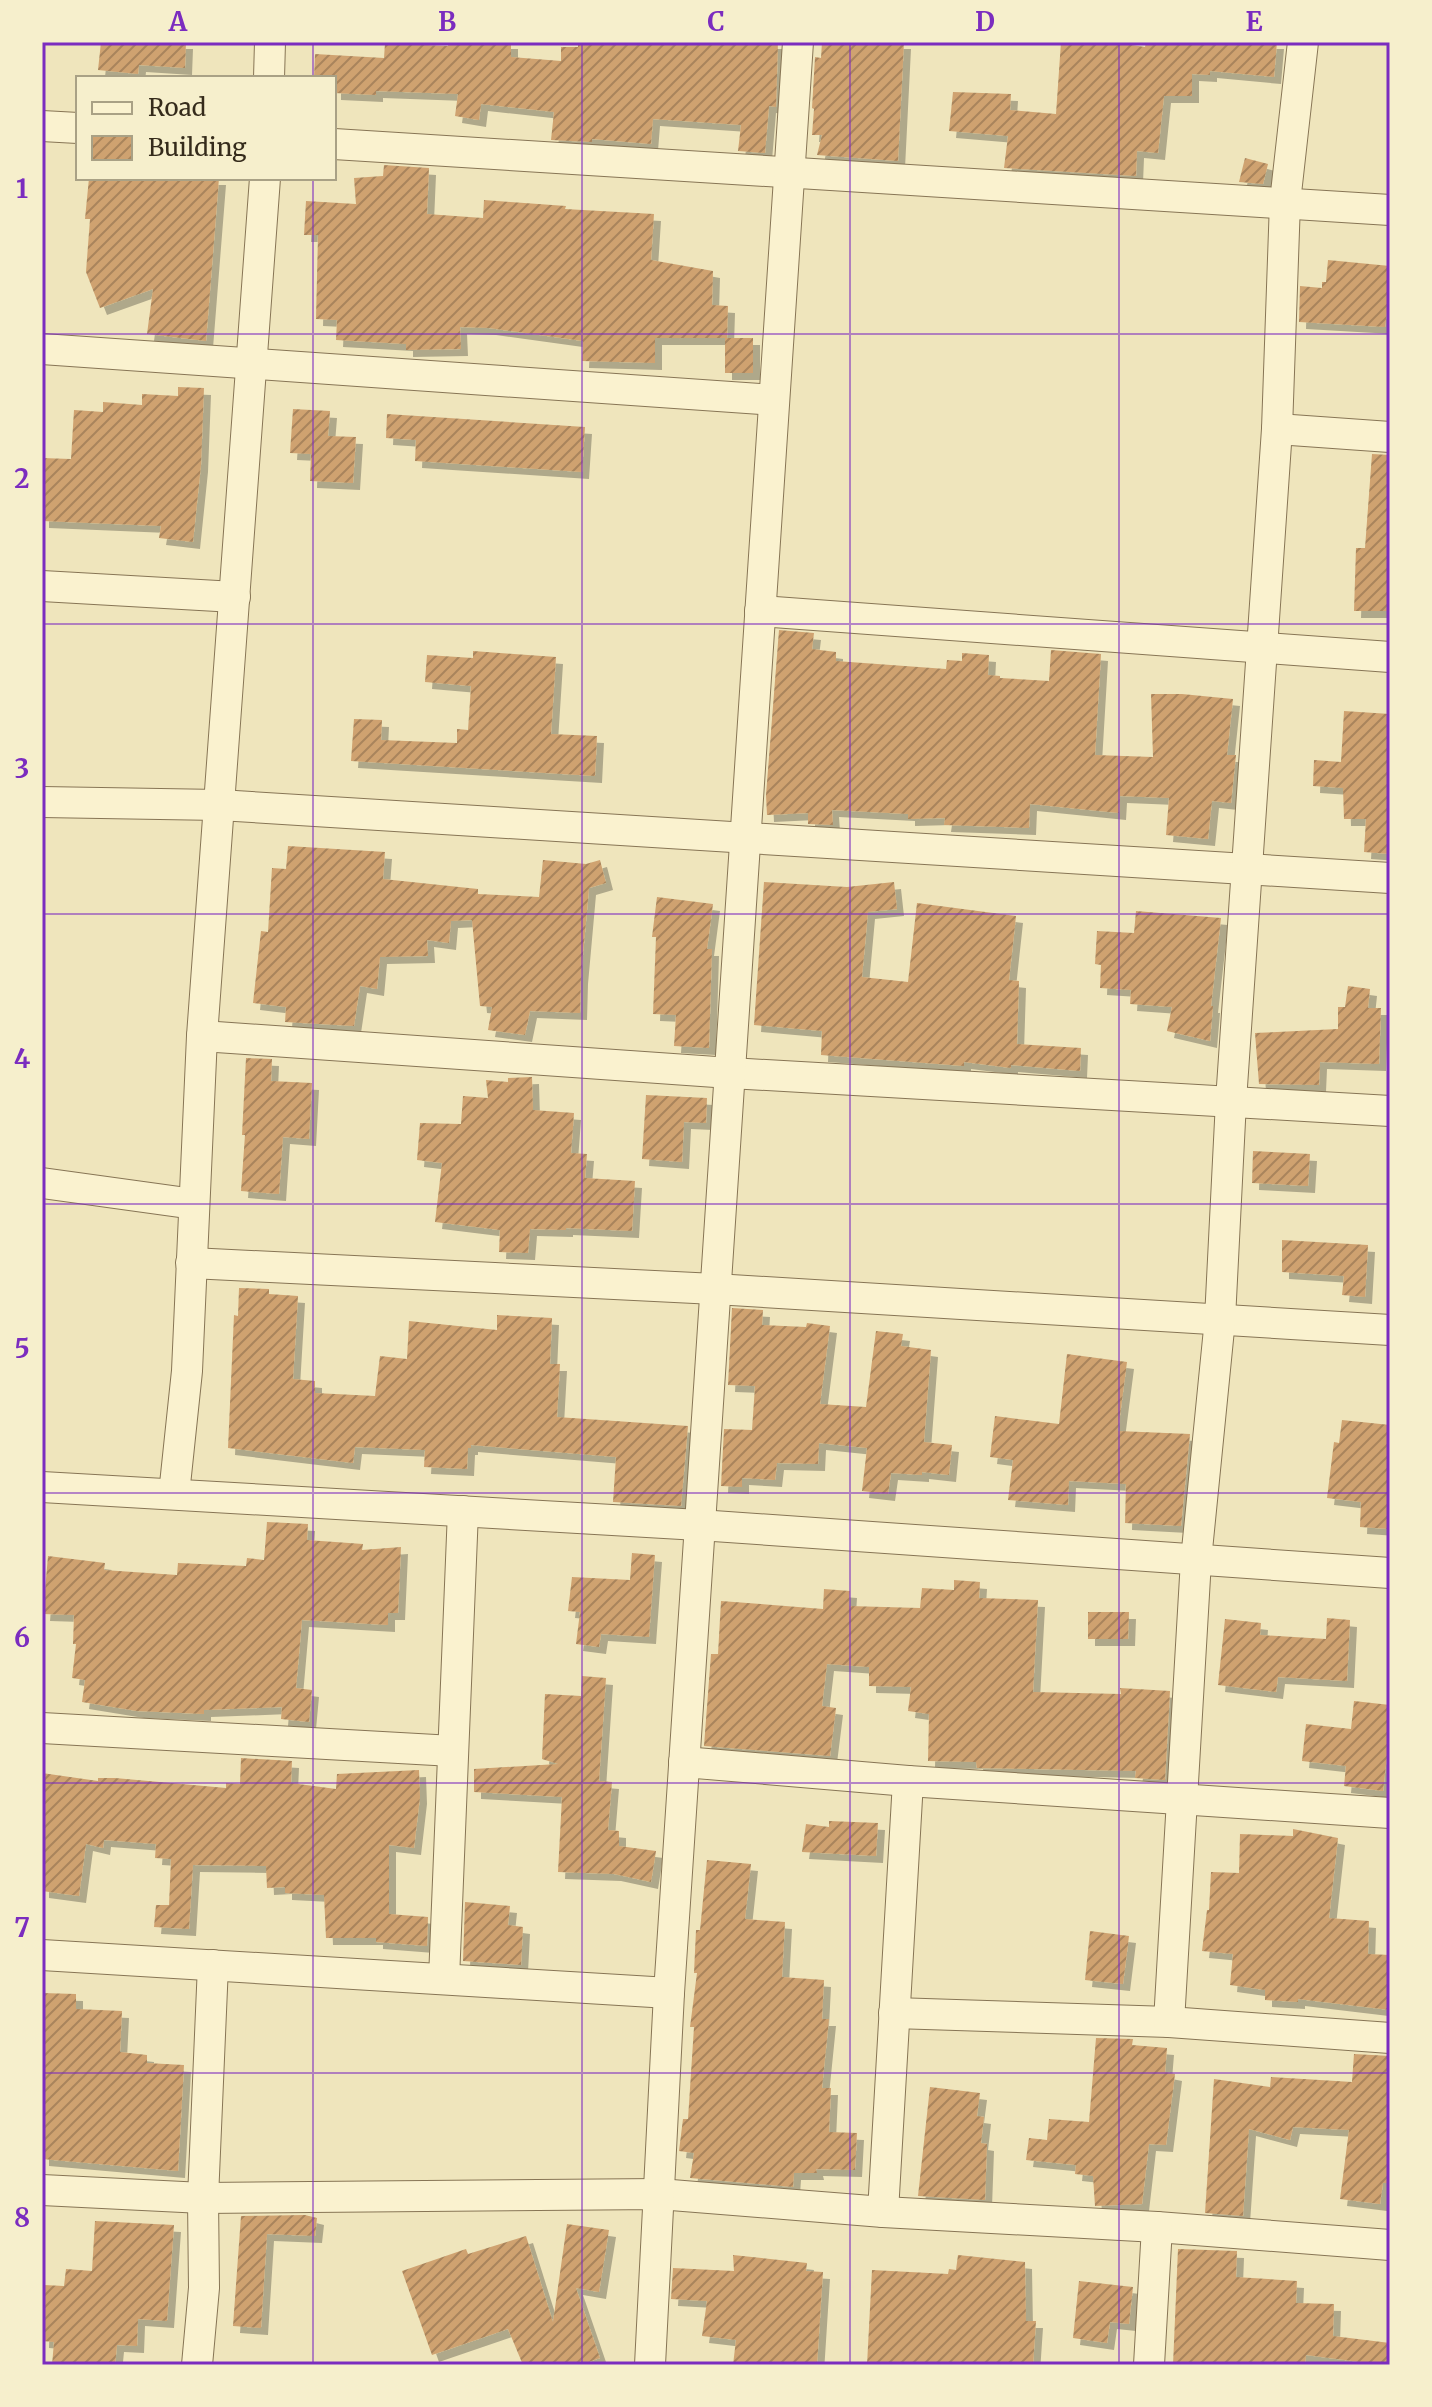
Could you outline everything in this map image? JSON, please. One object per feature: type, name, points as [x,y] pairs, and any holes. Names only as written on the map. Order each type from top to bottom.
[{"type":"street","points":[[269,76],[270,42]]},
{"type":"street","points":[[650,2365],[669,1993],[798,42]]},
{"type":"street","points":[[1169,2022],[1196,1560],[1220,1319],[1231,1101],[1277,429],[1285,202],[1303,42]]},
{"type":"street","points":[[42,126],[76,128]]},
{"type":"street","points":[[336,144],[1390,210]]},
{"type":"street","points":[[174,1494],[187,1371],[202,1036],[265,180]]},
{"type":"street","points":[[42,349],[251,366],[774,400]]},
{"type":"street","points":[[1277,429],[1390,437]]},
{"type":"street","points":[[42,586],[235,597]]},
{"type":"street","points":[[760,611],[1390,657]]},
{"type":"street","points":[[42,802],[219,805],[1390,878]]},
{"type":"street","points":[[202,1036],[730,1073],[1390,1111]]},
{"type":"street","points":[[42,1183],[194,1204]]},
{"type":"street","points":[[191,1263],[715,1289],[1390,1330]]},
{"type":"street","points":[[42,1487],[699,1525],[1390,1573]]},
{"type":"street","points":[[444,1979],[463,1511]]},
{"type":"street","points":[[42,1728],[453,1751]]},
{"type":"street","points":[[684,1762],[908,1781],[1390,1813]]},
{"type":"street","points":[[883,2212],[908,1781]]},
{"type":"street","points":[[42,1955],[669,1993]]},
{"type":"street","points":[[197,2365],[204,2288],[203,2198],[213,1965]]},
{"type":"street","points":[[894,2013],[1169,2022],[1390,2038]]},
{"type":"street","points":[[42,2190],[203,2198],[659,2194],[1390,2245]]},
{"type":"street","points":[[1149,2365],[1157,2227]]},
{"type":"building","points":[[101,42],[186,42],[185,68],[139,65],[138,74],[98,70]]},
{"type":"building","points":[[449,42],[511,42],[511,57],[561,61],[561,47],[578,47],[578,42],[778,42],[776,107],[769,106],[765,153],[738,151],[741,125],[653,119],[651,144],[592,139],[592,142],[551,140],[554,112],[481,104],[479,120],[455,116],[458,94],[336,93],[336,76],[314,76],[315,54],[384,58],[385,43],[448,46]]},
{"type":"building","points":[[822,42],[904,42],[898,161],[817,155],[822,135],[812,135],[812,108],[815,57],[821,58]]},
{"type":"building","points":[[1061,42],[1112,42],[1145,47],[1146,42],[1277,42],[1274,77],[1210,71],[1210,75],[1192,74],[1192,96],[1164,96],[1158,153],[1137,151],[1136,176],[1004,168],[1008,136],[949,131],[953,92],[1011,94],[1010,110],[1056,114]]},
{"type":"building","points":[[1245,158],[1268,164],[1263,184],[1239,182]]},
{"type":"building","points":[[384,165],[429,168],[427,214],[483,218],[484,200],[654,214],[651,260],[713,271],[712,305],[728,306],[727,338],[655,338],[655,363],[582,361],[583,341],[489,328],[460,327],[461,349],[406,350],[406,344],[336,340],[337,320],[316,319],[318,235],[304,235],[306,201],[356,204],[354,178],[383,176]]},
{"type":"building","points":[[89,180],[219,180],[206,341],[147,334],[153,289],[100,308],[86,272],[90,219],[85,219]]},
{"type":"building","points":[[1328,260],[1390,266],[1390,304],[1385,327],[1299,322],[1300,286],[1322,288],[1322,282],[1326,282]]},
{"type":"building","points":[[725,338],[753,338],[753,373],[725,373]]},
{"type":"building","points":[[178,387],[204,388],[201,465],[193,542],[159,538],[161,526],[42,521],[42,458],[71,459],[74,410],[103,412],[103,402],[142,405],[142,394],[178,396]]},
{"type":"building","points":[[293,409],[330,411],[328,436],[356,437],[353,483],[310,481],[311,454],[290,453]]},
{"type":"building","points":[[387,414],[585,427],[582,472],[415,461],[416,440],[386,438]]},
{"type":"building","points":[[1372,454],[1390,455],[1390,611],[1354,611],[1356,548],[1365,548]]},
{"type":"building","points":[[779,630],[814,633],[812,649],[836,652],[836,661],[946,669],[947,660],[962,661],[962,653],[989,655],[988,675],[1000,678],[1049,681],[1051,650],[1101,654],[1095,755],[1153,757],[1151,694],[1233,699],[1227,755],[1236,755],[1231,803],[1212,801],[1208,839],[1166,835],[1169,798],[1120,796],[1119,813],[1030,804],[1029,828],[944,825],[945,818],[908,819],[908,814],[832,810],[833,825],[808,824],[808,813],[767,815]]},
{"type":"building","points":[[473,651],[556,657],[551,734],[597,736],[595,776],[351,761],[354,719],[382,720],[381,740],[457,743],[457,729],[468,730],[471,686],[425,682],[427,655],[473,658]]},
{"type":"building","points":[[1344,711],[1390,714],[1390,854],[1364,852],[1366,819],[1344,819],[1343,788],[1313,786],[1314,760],[1341,762]]},
{"type":"building","points":[[288,846],[385,852],[383,879],[478,889],[478,894],[539,897],[543,860],[586,864],[600,860],[606,883],[589,888],[580,1013],[530,1011],[525,1035],[488,1030],[492,1007],[480,1006],[472,920],[451,921],[449,943],[427,940],[428,956],[380,957],[377,989],[360,986],[354,1026],[285,1022],[286,1007],[253,1003],[261,931],[268,932],[272,868],[286,869]]},
{"type":"building","points":[[764,882],[847,887],[894,882],[897,909],[868,912],[862,977],[908,982],[917,903],[1016,916],[1009,980],[1019,981],[1017,1044],[1081,1048],[1080,1071],[821,1055],[822,1031],[754,1025]]},
{"type":"building","points":[[657,897],[713,904],[707,949],[712,949],[709,1048],[674,1046],[676,1015],[653,1014],[656,937],[652,937]]},
{"type":"building","points":[[1136,911],[1221,918],[1210,1041],[1167,1031],[1172,1007],[1130,1004],[1131,990],[1100,988],[1101,965],[1095,964],[1097,931],[1134,933]]},
{"type":"building","points":[[1348,986],[1370,989],[1368,1008],[1381,1008],[1379,1064],[1320,1062],[1319,1085],[1259,1084],[1255,1033],[1338,1029],[1338,1007],[1345,1007]]},
{"type":"building","points":[[246,1058],[272,1059],[271,1081],[312,1083],[309,1139],[283,1137],[279,1194],[241,1191]]},
{"type":"building","points":[[532,1077],[533,1110],[574,1113],[571,1153],[587,1154],[585,1178],[635,1181],[632,1231],[530,1229],[528,1253],[499,1252],[500,1230],[435,1222],[442,1163],[417,1160],[420,1123],[461,1124],[463,1096],[488,1098],[486,1080],[508,1082],[508,1078]]},
{"type":"building","points":[[646,1095],[707,1098],[706,1123],[684,1122],[682,1162],[642,1159]]},
{"type":"building","points":[[1253,1151],[1310,1154],[1308,1186],[1252,1183]]},
{"type":"building","points":[[1282,1240],[1368,1245],[1365,1297],[1342,1295],[1344,1276],[1282,1272]]},
{"type":"building","points":[[239,1288],[269,1289],[269,1294],[298,1296],[293,1379],[315,1381],[315,1393],[375,1396],[380,1356],[407,1359],[409,1321],[497,1330],[497,1315],[552,1318],[550,1364],[560,1364],[557,1417],[688,1426],[681,1506],[613,1502],[616,1457],[471,1445],[468,1448],[467,1469],[424,1467],[425,1450],[355,1447],[353,1463],[228,1448],[234,1315],[238,1316]]},
{"type":"building","points":[[732,1308],[763,1310],[762,1325],[806,1327],[807,1323],[830,1326],[820,1404],[866,1407],[876,1331],[903,1334],[901,1346],[931,1350],[924,1442],[952,1445],[949,1475],[891,1473],[888,1494],[862,1491],[867,1448],[819,1443],[818,1464],[777,1463],[775,1480],[742,1478],[742,1487],[721,1486],[724,1429],[752,1430],[755,1386],[728,1385]]},
{"type":"building","points":[[1067,1354],[1127,1362],[1118,1431],[1190,1434],[1181,1526],[1125,1523],[1126,1484],[1069,1481],[1068,1505],[1008,1500],[1013,1460],[990,1457],[995,1416],[1059,1424]]},
{"type":"building","points":[[1342,1420],[1390,1425],[1390,1529],[1360,1527],[1361,1502],[1327,1498],[1334,1442],[1339,1443]]},
{"type":"building","points":[[267,1522],[308,1524],[307,1540],[363,1544],[362,1550],[401,1547],[398,1613],[388,1613],[388,1625],[302,1620],[296,1688],[312,1690],[309,1722],[281,1719],[282,1707],[204,1710],[204,1714],[137,1711],[82,1702],[85,1680],[72,1678],[76,1644],[73,1644],[74,1615],[43,1614],[48,1556],[105,1563],[104,1570],[177,1575],[178,1563],[246,1566],[247,1558],[264,1560]]},
{"type":"building","points":[[632,1553],[655,1555],[649,1637],[601,1634],[599,1647],[576,1644],[580,1612],[568,1611],[572,1577],[630,1580]]},
{"type":"building","points":[[954,1580],[980,1582],[979,1598],[1038,1600],[1033,1692],[1121,1694],[1120,1688],[1170,1691],[1165,1780],[1135,1778],[1136,1771],[977,1768],[976,1762],[928,1761],[929,1714],[908,1711],[911,1687],[869,1686],[869,1667],[827,1664],[822,1706],[836,1708],[830,1756],[704,1746],[711,1654],[718,1654],[721,1601],[823,1609],[824,1589],[850,1591],[849,1606],[920,1608],[922,1588],[954,1590]]},
{"type":"building","points":[[1088,1612],[1129,1612],[1128,1639],[1088,1639]]},
{"type":"building","points":[[1327,1618],[1350,1620],[1347,1681],[1278,1677],[1276,1692],[1218,1685],[1225,1619],[1261,1623],[1260,1635],[1326,1639]]},
{"type":"building","points":[[582,1676],[606,1678],[599,1781],[612,1782],[608,1830],[619,1831],[619,1846],[656,1851],[651,1882],[614,1874],[558,1872],[562,1797],[474,1792],[474,1769],[558,1764],[542,1759],[545,1694],[581,1696]]},
{"type":"building","points":[[1354,1701],[1390,1705],[1383,1791],[1344,1786],[1346,1766],[1302,1761],[1306,1724],[1351,1729]]},
{"type":"building","points":[[241,1758],[292,1761],[291,1783],[336,1789],[337,1774],[419,1770],[420,1797],[414,1848],[389,1845],[389,1914],[428,1917],[427,1946],[376,1942],[376,1938],[326,1938],[324,1895],[285,1893],[285,1887],[267,1888],[266,1866],[193,1865],[189,1929],[154,1927],[156,1905],[169,1905],[171,1859],[155,1858],[156,1844],[104,1840],[103,1848],[86,1844],[79,1896],[42,1891],[42,1773],[98,1781],[98,1778],[115,1778],[226,1788],[226,1783],[240,1784]]},
{"type":"building","points":[[829,1821],[878,1823],[876,1856],[802,1852],[806,1824],[829,1827]]},
{"type":"building","points":[[1293,1829],[1338,1838],[1329,1918],[1369,1921],[1368,1954],[1390,1955],[1390,2010],[1298,1999],[1298,2002],[1265,2000],[1265,1990],[1230,1985],[1233,1954],[1202,1951],[1211,1872],[1239,1873],[1240,1834],[1293,1836]]},
{"type":"building","points":[[707,1860],[751,1864],[745,1919],[785,1922],[782,1977],[824,1980],[822,2019],[829,2019],[822,2088],[831,2088],[829,2132],[857,2133],[855,2170],[816,2169],[817,2173],[794,2173],[793,2187],[690,2178],[694,2153],[679,2151],[683,2119],[688,2119],[694,2027],[690,2027],[697,1973],[694,1973],[696,1930],[700,1930]]},
{"type":"building","points":[[465,1902],[510,1906],[508,1925],[523,1927],[521,1965],[463,1961]]},
{"type":"building","points":[[1090,1931],[1129,1936],[1123,1984],[1085,1980]]},
{"type":"building","points":[[42,1993],[76,1994],[76,2009],[122,2011],[120,2052],[147,2055],[147,2063],[184,2065],[178,2171],[42,2159]]},
{"type":"building","points":[[1096,2038],[1133,2039],[1132,2045],[1167,2048],[1165,2072],[1175,2074],[1166,2145],[1149,2144],[1142,2204],[1095,2206],[1093,2176],[1075,2174],[1076,2165],[1026,2160],[1029,2138],[1047,2140],[1049,2119],[1089,2122]]},
{"type":"building","points":[[1354,2054],[1390,2056],[1390,2183],[1383,2183],[1380,2204],[1340,2199],[1349,2130],[1293,2127],[1290,2140],[1249,2129],[1243,2216],[1205,2213],[1214,2079],[1270,2087],[1271,2077],[1352,2082]]},
{"type":"building","points":[[930,2087],[980,2093],[977,2116],[984,2117],[981,2143],[987,2144],[985,2200],[918,2196]]},
{"type":"building","points":[[305,2215],[317,2218],[315,2236],[267,2234],[261,2328],[233,2326],[241,2216]]},
{"type":"building","points":[[95,2221],[174,2225],[167,2321],[138,2319],[137,2346],[117,2345],[115,2365],[52,2365],[54,2342],[42,2341],[44,2285],[64,2286],[66,2269],[92,2271]]},
{"type":"building","points":[[567,2224],[609,2230],[599,2292],[576,2288],[600,2358],[580,2365],[523,2365],[508,2329],[432,2355],[402,2271],[466,2249],[468,2254],[526,2236],[553,2322]]},
{"type":"building","points":[[1178,2249],[1237,2251],[1236,2277],[1297,2281],[1296,2303],[1334,2304],[1333,2336],[1390,2343],[1390,2365],[1359,2365],[1360,2362],[1306,2355],[1305,2365],[1173,2365]]},
{"type":"building","points":[[733,2255],[807,2263],[806,2271],[823,2272],[817,2365],[733,2365],[736,2340],[702,2336],[707,2301],[671,2299],[673,2268],[734,2271]]},
{"type":"building","points":[[958,2255],[1025,2262],[1026,2321],[1036,2321],[1033,2365],[867,2365],[872,2270],[948,2274],[949,2269],[956,2270]]},
{"type":"building","points":[[1079,2281],[1133,2287],[1129,2324],[1110,2322],[1107,2343],[1073,2338]]}]
